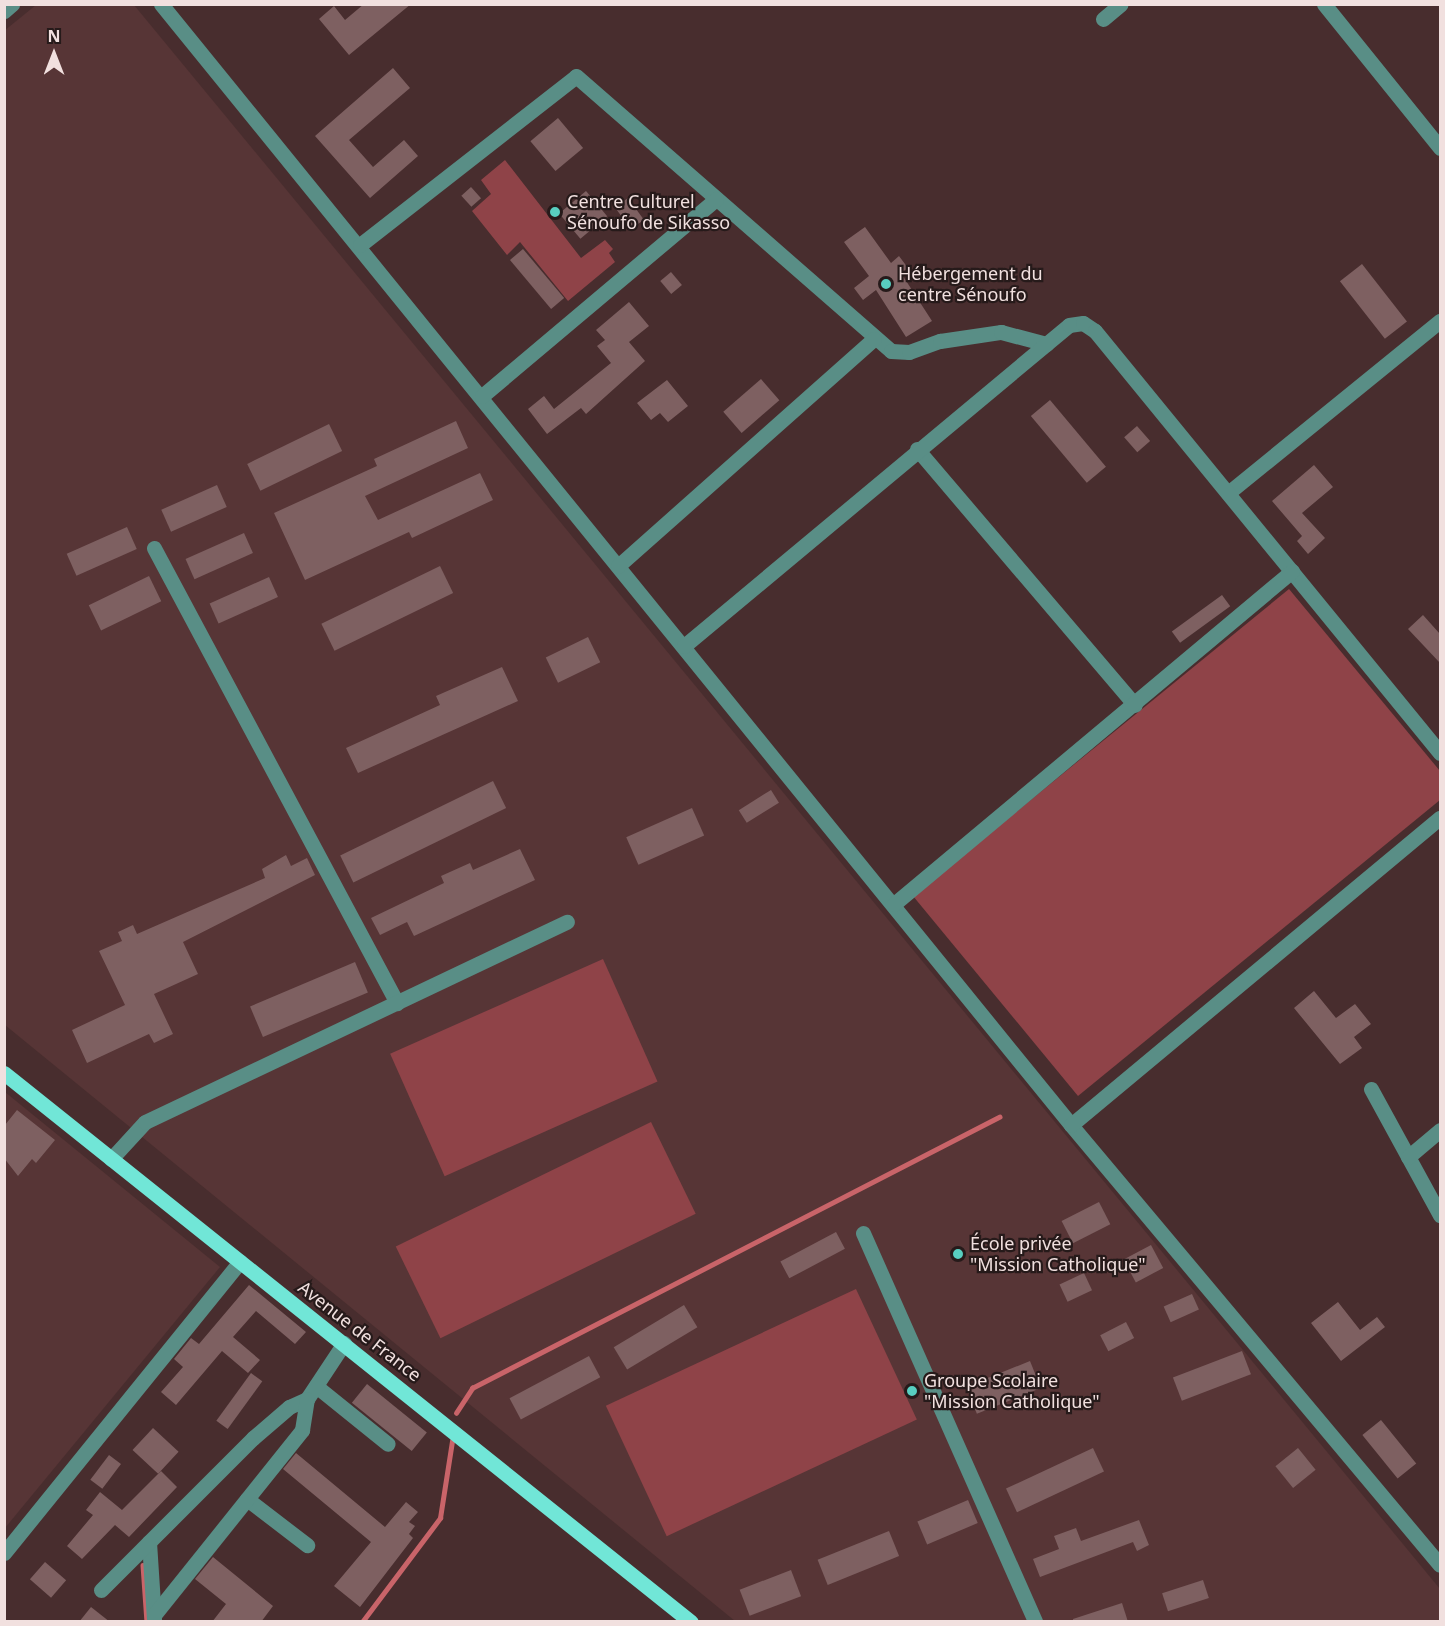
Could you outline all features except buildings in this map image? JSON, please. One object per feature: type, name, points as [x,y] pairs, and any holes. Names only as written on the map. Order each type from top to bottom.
[{"type":"main road","name":"Avenue de France","points":[[4,1072],[691,1622]]},
{"type":"street","points":[[4,11],[12,4]]},
{"type":"street","points":[[161,4],[360,245],[1071,1125],[1440,1565]]},
{"type":"street","points":[[1102,19],[1121,4]]},
{"type":"street","points":[[1324,4],[1440,148]]},
{"type":"street","points":[[360,245],[576,76],[874,339],[891,351],[909,352],[940,341],[1001,332],[1046,344]]},
{"type":"street","points":[[482,396],[716,199]]},
{"type":"street","points":[[1228,494],[1440,321]]},
{"type":"street","points":[[684,646],[917,449],[1046,344],[1076,323],[1095,331],[1440,753]]},
{"type":"street","points":[[618,566],[874,339]]},
{"type":"street","points":[[917,449],[1135,705]]},
{"type":"street","points":[[154,548],[397,1003]]},
{"type":"street","points":[[894,904],[1135,705],[1292,571]]},
{"type":"street","points":[[1071,1125],[1440,818]]},
{"type":"street","points":[[111,1159],[145,1122],[567,922]]},
{"type":"street","points":[[1371,1089],[1440,1215]]},
{"type":"street","points":[[1408,1156],[1440,1130]]},
{"type":"street","points":[[862,1233],[1035,1622]]},
{"type":"street","points":[[4,1553],[240,1262]]},
{"type":"street","points":[[154,1618],[302,1430],[306,1400],[344,1343]]},
{"type":"street","points":[[316,1386],[388,1444]]},
{"type":"street","points":[[101,1590],[253,1438],[289,1407],[306,1400]]},
{"type":"street","points":[[247,1499],[306,1545]]},
{"type":"street","points":[[149,1542],[154,1618]]},
{"type":"shaded area","points":[[36,5],[134,5],[1440,1589],[1440,1621],[735,1621],[5,1025],[4,31]]},
{"type":"shaded area","points":[[505,160],[581,258],[605,240],[613,249],[609,253],[615,262],[568,301],[520,242],[507,255],[472,211],[491,194],[481,180]]},
{"type":"shaded area","points":[[1289,589],[1440,771],[1440,800],[1078,1096],[913,896]]},
{"type":"shaded area","points":[[603,959],[658,1081],[445,1176],[390,1054]]},
{"type":"shaded area","points":[[5,1092],[220,1267],[5,1528]]},
{"type":"shaded area","points":[[651,1122],[696,1214],[440,1338],[396,1246]]},
{"type":"shaded area","points":[[856,1289],[917,1420],[667,1536],[606,1406]]},
{"type":"waterway","points":[[456,1413],[472,1388],[999,1117]]},
{"type":"waterway","points":[[362,1622],[440,1518],[452,1441]]},
{"type":"waterway","points":[[143,1565],[147,1622]]},
{"type":"place","name":"Centre Culturel Sénoufo de Sikasso","points":[[555,212]]},
{"type":"place","name":"Hébergement du centre Sénoufo","points":[[886,284]]},
{"type":"place","name":"École privée \"Mission Catholique\"","points":[[958,1254]]},
{"type":"place","name":"Groupe Scolaire \"Mission Catholique\"","points":[[912,1391]]}]
